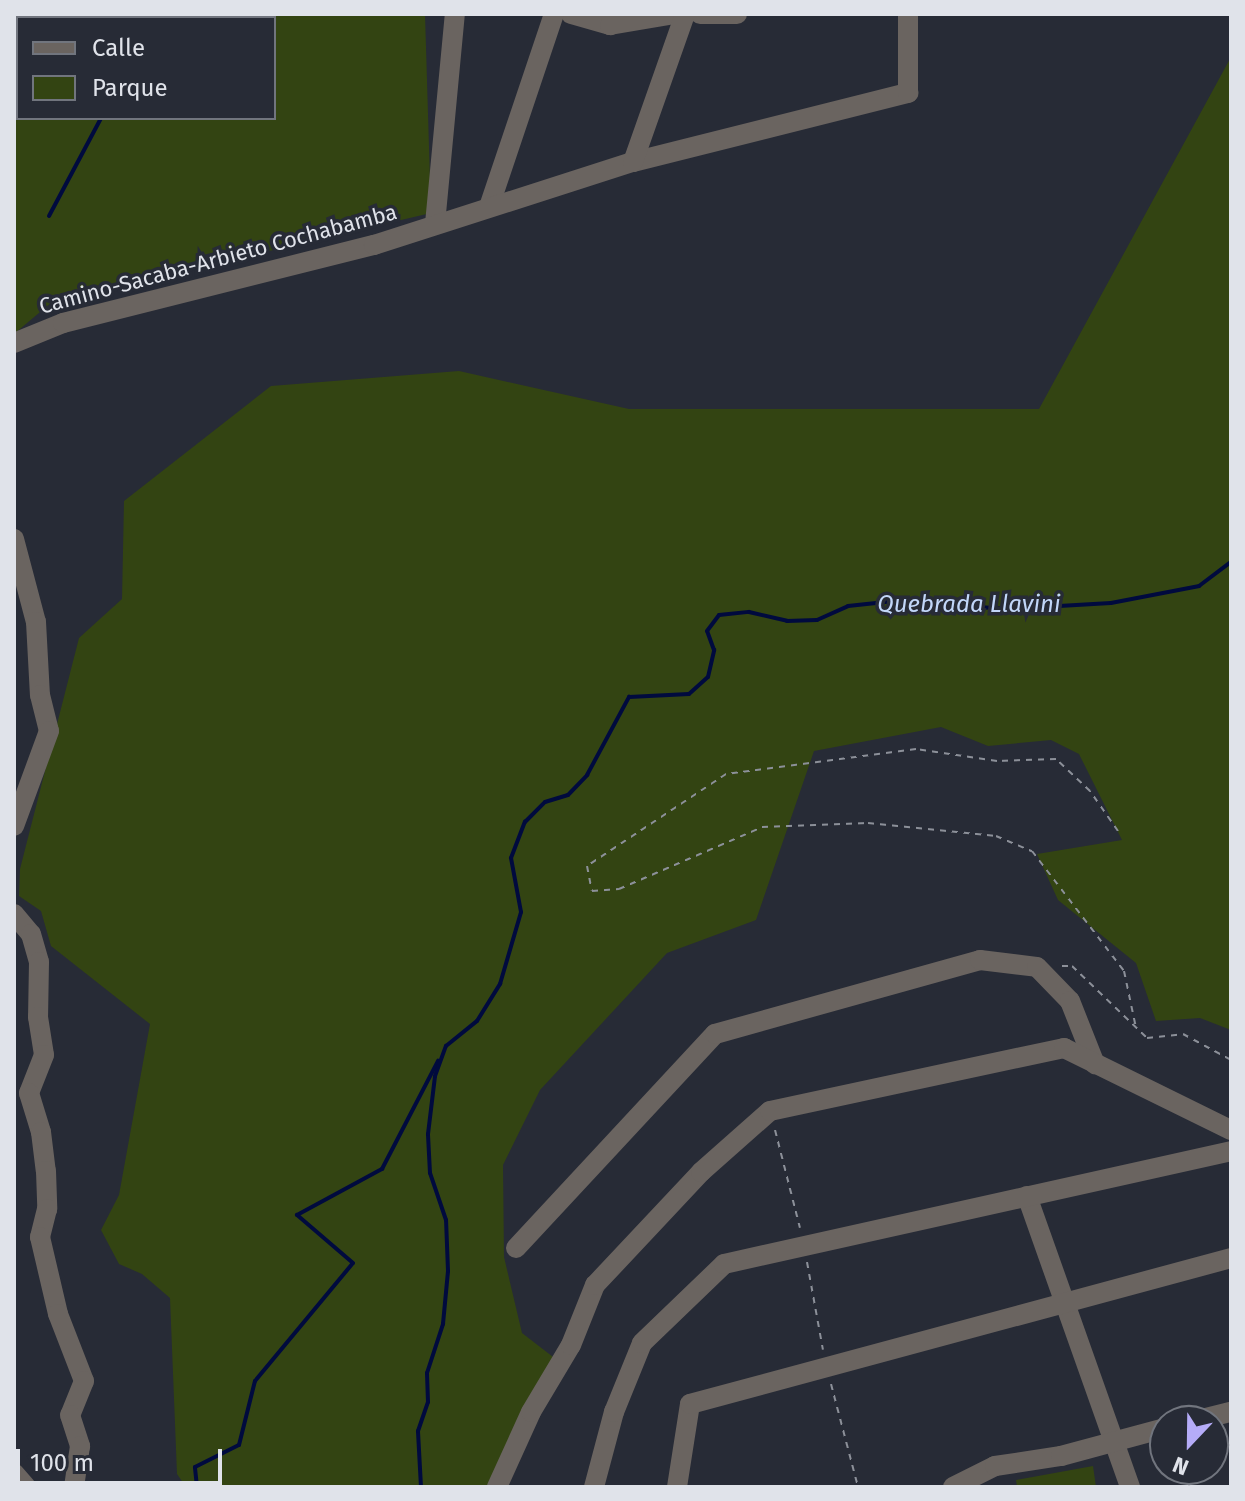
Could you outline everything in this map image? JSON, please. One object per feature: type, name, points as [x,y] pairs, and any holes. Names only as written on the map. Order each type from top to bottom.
[{"type":"street","points":[[435,224],[455,14]]},
{"type":"street","points":[[489,207],[554,14]]},
{"type":"street","points":[[571,14],[610,25],[675,14]]},
{"type":"street","points":[[633,162],[685,14]]},
{"type":"street","points":[[700,14],[737,14]]},
{"type":"street","name":"Camino-Sacaba-Arbieto Cochabamba","points":[[14,343],[63,323],[278,272],[633,162],[908,93],[908,14]]},
{"type":"street","points":[[14,539],[36,622],[40,695],[49,731],[14,826]]},
{"type":"street","points":[[14,914],[31,934],[39,962],[38,1017],[44,1055],[29,1093],[41,1132],[46,1171],[47,1209],[40,1237],[58,1314],[84,1381],[70,1415],[80,1446],[74,1487]]},
{"type":"street","points":[[516,1248],[715,1034],[980,960],[1037,967],[1070,1001],[1095,1064]]},
{"type":"street","points":[[497,1487],[531,1412],[571,1345],[595,1285],[701,1172],[770,1111],[1064,1048],[1231,1130]]},
{"type":"street","points":[[594,1487],[614,1412],[642,1343],[724,1264],[1231,1151]]},
{"type":"street","points":[[1027,1196],[1130,1487]]},
{"type":"street","points":[[677,1487],[690,1404],[1231,1258]]},
{"type":"street","points":[[953,1487],[995,1466],[1061,1456],[1149,1431]]},
{"type":"street","points":[[14,1473],[26,1487]]},
{"type":"path","points":[[1118,831],[1090,791],[1056,759],[997,761],[916,749],[726,774],[587,866],[592,891],[619,889],[762,827],[868,823],[996,836],[1032,851],[1124,971],[1136,1028]]},
{"type":"path","points":[[1037,967],[1072,966],[1147,1038],[1183,1034],[1231,1060]]},
{"type":"path","points":[[770,1111],[804,1246],[826,1366],[858,1487]]},
{"type":"green space","points":[[14,14],[425,14],[431,213],[52,302],[14,334]]},
{"type":"green space","points":[[1231,57],[1231,1030],[1200,1018],[1156,1021],[1136,963],[1058,900],[1037,854],[1122,840],[1079,754],[1051,740],[988,746],[941,727],[814,751],[756,920],[667,953],[540,1090],[503,1165],[504,1257],[522,1333],[557,1360],[501,1487],[186,1487],[177,1474],[170,1298],[142,1274],[119,1264],[101,1230],[119,1195],[150,1024],[51,946],[41,911],[19,896],[20,869],[79,638],[122,599],[124,501],[271,386],[459,371],[629,409],[1039,409]]},
{"type":"green space","points":[[1093,1466],[1096,1487],[1017,1487],[1016,1480]]},
{"type":"waterway","points":[[49,216],[100,120]]},
{"type":"waterway","name":"Quebrada Llavini","points":[[421,1487],[418,1431],[428,1402],[427,1373],[443,1324],[448,1271],[446,1220],[430,1173],[428,1134],[435,1076],[446,1046],[477,1021],[500,984],[521,912],[511,858],[525,822],[545,802],[568,795],[587,775],[629,697],[689,694],[708,677],[714,650],[707,631],[719,615],[749,612],[787,621],[817,620],[848,606],[895,601],[1007,609],[1111,603],[1199,586],[1231,562]]},
{"type":"waterway","points":[[197,1487],[195,1467],[239,1445],[255,1381],[353,1263],[297,1215],[382,1169],[438,1061]]}]
